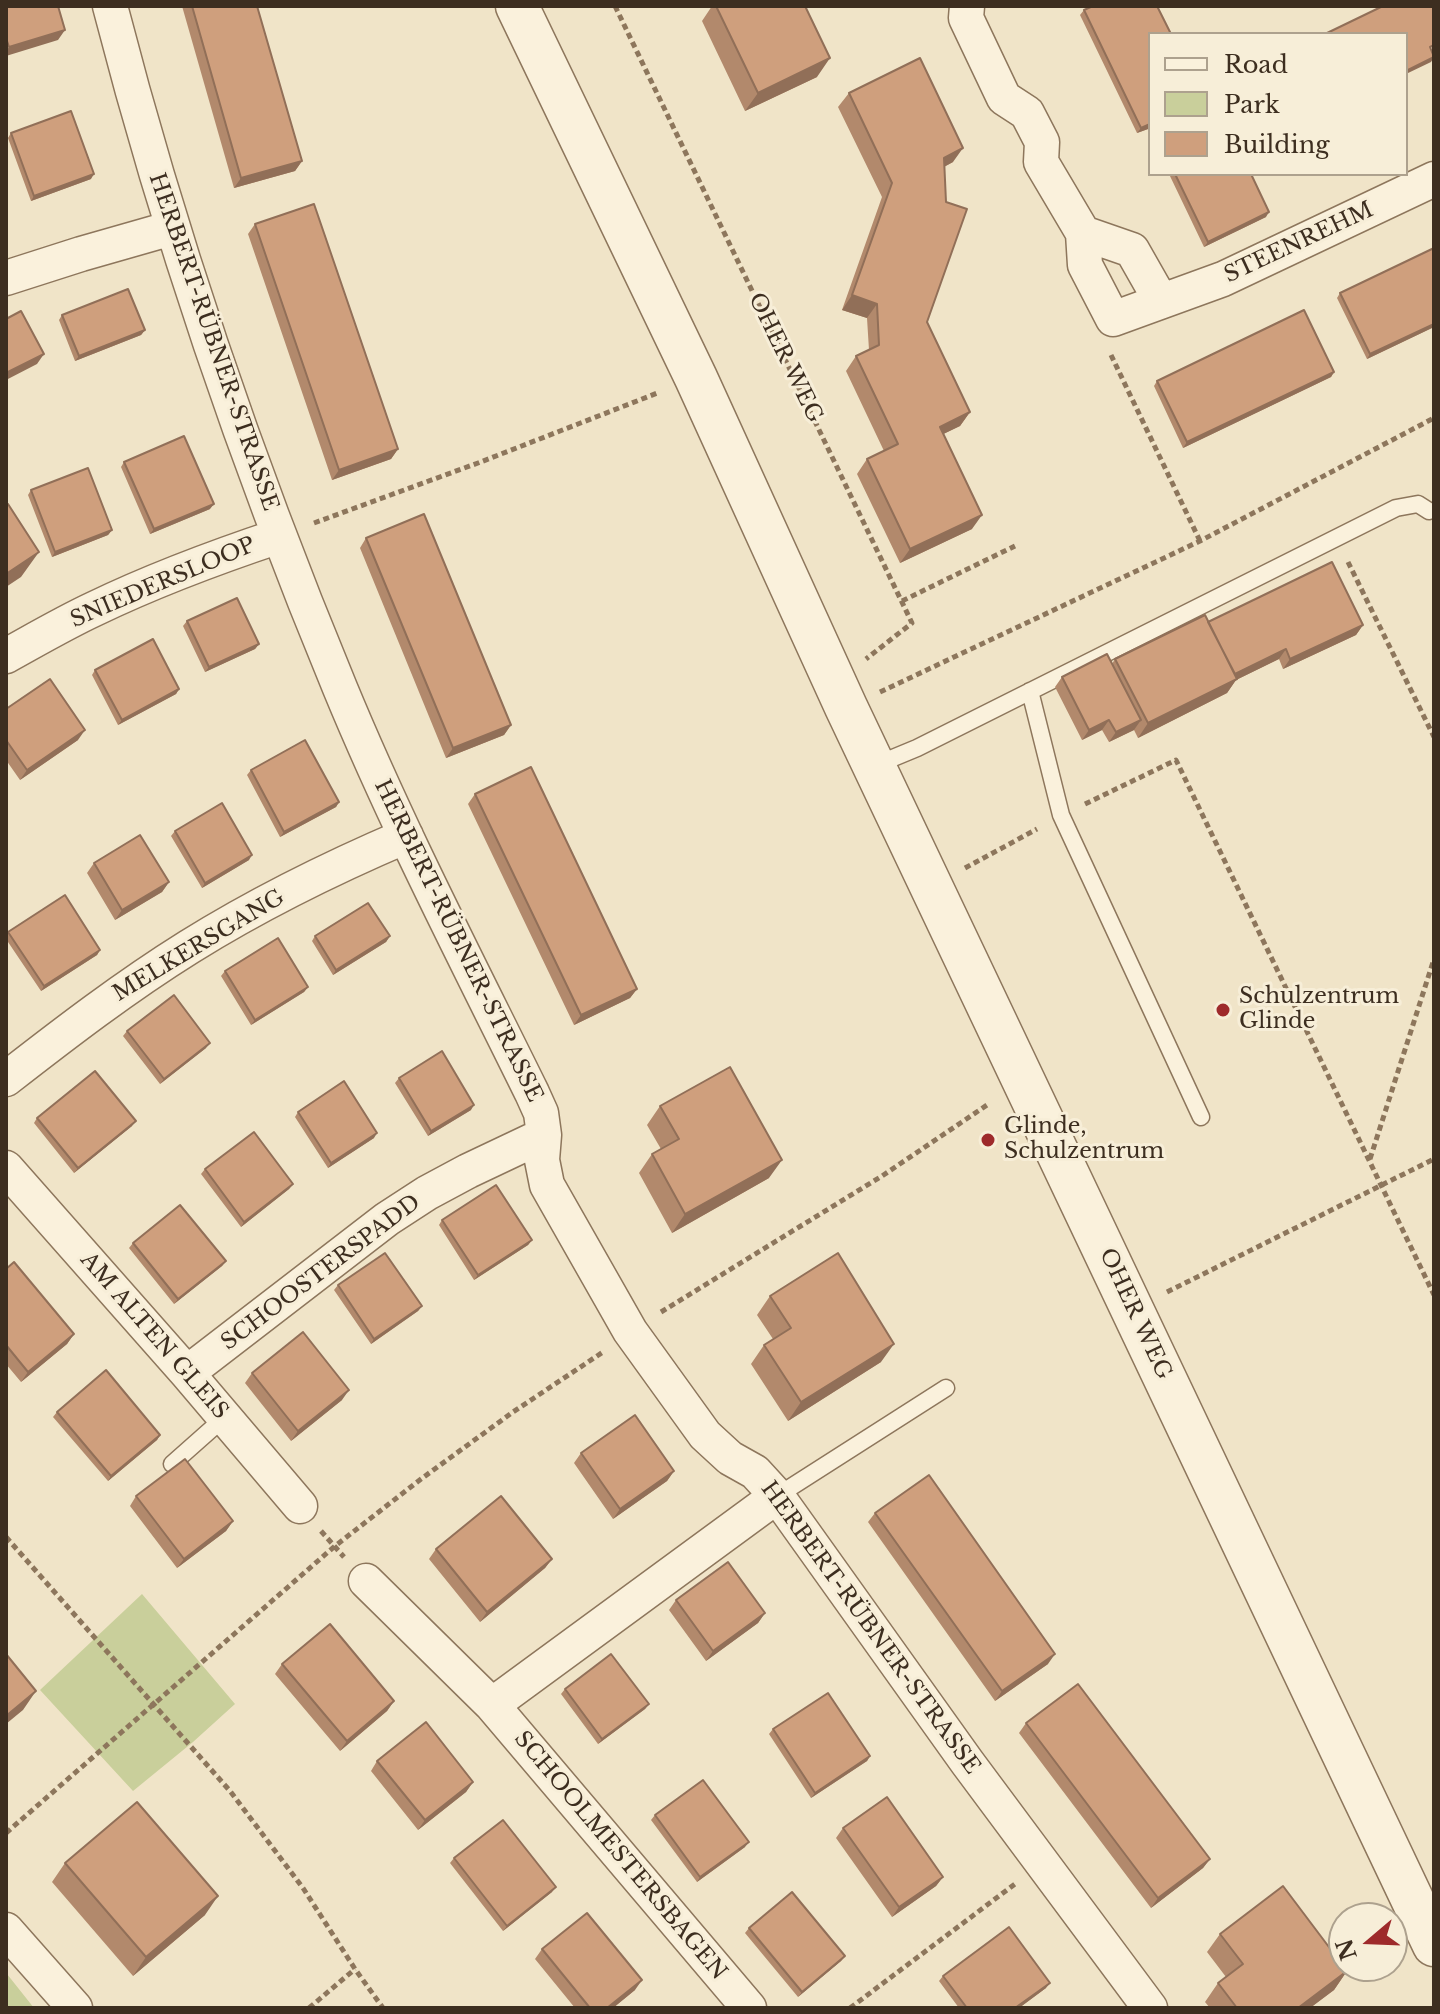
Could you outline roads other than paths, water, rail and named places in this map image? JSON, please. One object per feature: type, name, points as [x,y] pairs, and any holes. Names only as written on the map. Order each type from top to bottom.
[{"type":"street","name":"HERBERT-RÜBNER-STRASSE","points":[[110,6],[172,228],[223,383],[279,536],[341,690],[406,836],[541,1113],[544,1135],[542,1160],[547,1185],[630,1331],[705,1435],[730,1458],[755,1472],[777,1496],[1042,1864],[1150,2008]]},
{"type":"street","name":"OHER WEG","points":[[517,6],[696,378],[841,696],[1434,1945]]},
{"type":"street","points":[[967,6],[966,18],[1004,98],[1027,113],[1042,142],[1041,162],[1083,233],[1132,250],[1161,301]]},
{"type":"street","name":"STEENREHM","points":[[1083,233],[1085,265],[1113,319],[1223,279],[1434,179]]},
{"type":"street","points":[[6,278],[172,228]]},
{"type":"street","name":"SNIEDERSLOOP","points":[[6,656],[90,610],[135,590],[192,566],[279,536]]},
{"type":"street","name":"MELKERSGANG","points":[[6,1079],[103,1005],[187,948],[276,897],[406,836]]},
{"type":"street","name":"SCHOOSTERSPADD","points":[[187,1373],[387,1219],[468,1171],[544,1135]]},
{"type":"street","name":"AM ALTEN GLEIS","points":[[6,1168],[300,1506]]},
{"type":"street","points":[[492,1705],[777,1496]]},
{"type":"street","name":"SCHOOLMESTERSBAGEN","points":[[366,1581],[492,1705],[749,2008]]},
{"type":"street","points":[[6,1930],[75,2008]]},
{"type":"lane","points":[[875,766],[917,748],[1396,508],[1418,504],[1429,511]]},
{"type":"lane","points":[[1030,691],[1061,815],[1201,1117]]},
{"type":"lane","points":[[777,1496],[946,1388]]},
{"type":"lane","points":[[172,1464],[225,1417]]},
{"type":"place","name":"Schulzentrum Glinde","points":[[1223,1010]]},
{"type":"place","name":"Glinde, Schulzentrum","points":[[988,1140]]}]
